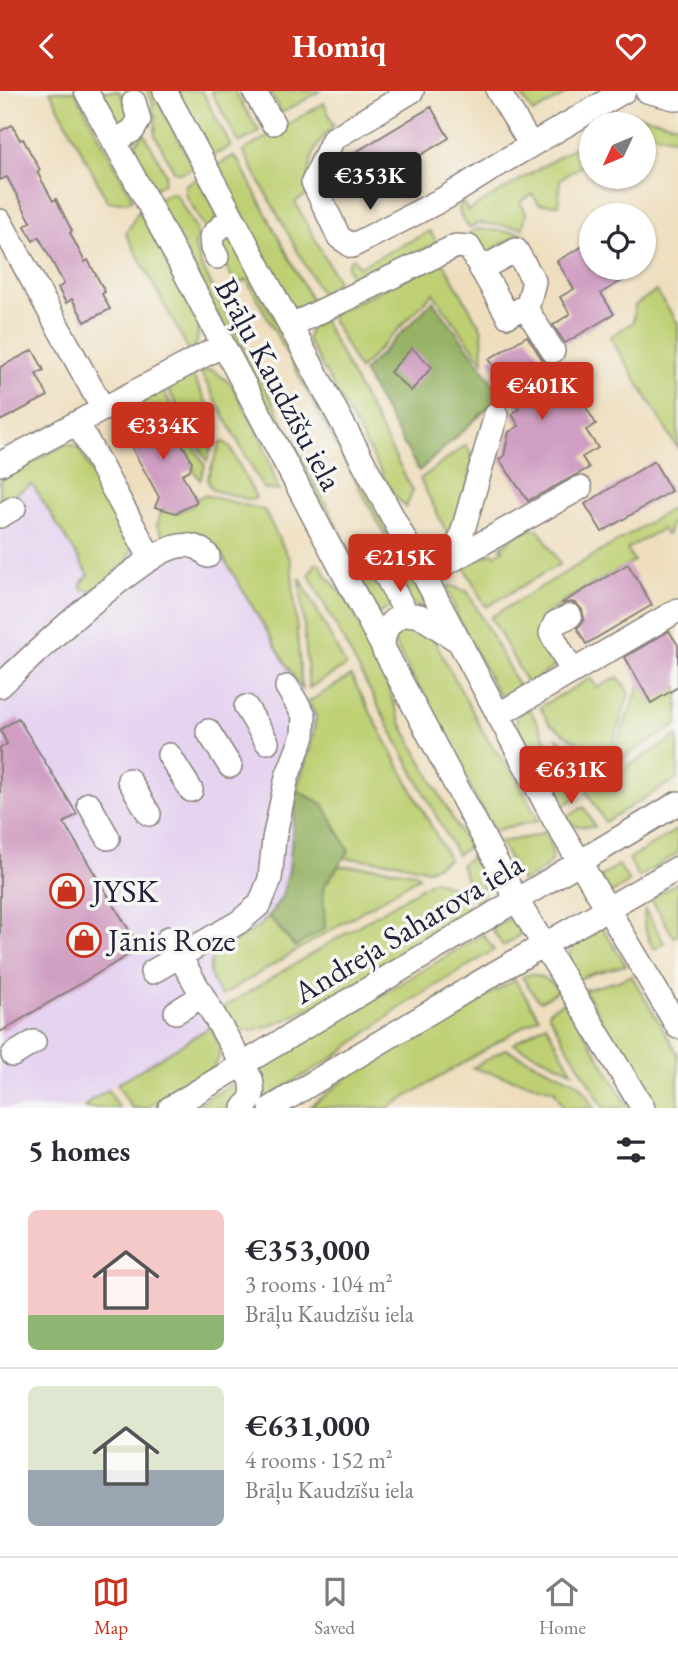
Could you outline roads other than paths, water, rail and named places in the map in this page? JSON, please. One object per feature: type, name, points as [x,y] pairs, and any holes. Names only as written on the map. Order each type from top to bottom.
[{"type":"street","name":"Brāļu Kaudzīšu iela","points":[[86,91],[516,899],[643,1108]]},
{"type":"street","name":"Brāļu Kaudzīšu iela","points":[[165,91],[554,819],[678,1027]]},
{"type":"street","points":[[254,91],[273,123]]},
{"type":"street","points":[[412,91],[333,139],[313,182],[339,237],[352,246],[447,197],[624,91]]},
{"type":"street","points":[[498,91],[531,145]]},
{"type":"street","points":[[647,91],[678,99]]},
{"type":"street","points":[[114,142],[132,131],[139,120],[134,102]]},
{"type":"street","points":[[217,257],[212,248],[211,237],[231,216]]},
{"type":"street","points":[[0,221],[103,409]]},
{"type":"street","points":[[290,326],[456,246],[469,247],[481,269],[509,316],[528,305],[534,281],[516,250],[481,269]]},
{"type":"street","points":[[525,307],[553,351]]},
{"type":"street","points":[[0,464],[223,345]]},
{"type":"street","points":[[454,558],[496,415]]},
{"type":"street","points":[[78,424],[151,559]]},
{"type":"street","points":[[424,576],[580,488]]},
{"type":"street","points":[[9,676],[118,582],[151,559],[177,546],[191,545],[203,550],[208,556]]},
{"type":"street","points":[[375,555],[407,615]]},
{"type":"street","points":[[498,715],[678,610]]},
{"type":"street","points":[[384,650],[382,640],[386,629],[391,622],[407,615],[420,616],[458,641]]},
{"type":"street","points":[[570,615],[555,624],[551,633],[572,671]]},
{"type":"street","points":[[152,972],[174,947],[239,922],[260,904],[270,879],[274,839],[286,777],[303,736],[304,715],[287,687]]},
{"type":"street","points":[[246,707],[267,742]]},
{"type":"street","points":[[208,731],[230,767]]},
{"type":"street","points":[[169,755],[191,790]]},
{"type":"street","points":[[129,780],[149,814]]},
{"type":"street","name":"Andreja Saharova iela","points":[[170,1108],[678,803]]},
{"type":"street","points":[[89,804],[108,838]]},
{"type":"street","points":[[271,1108],[483,980],[678,868]]},
{"type":"street","points":[[174,947],[251,1079],[254,1091],[251,1101],[244,1108]]},
{"type":"street","points":[[176,1012],[202,996]]},
{"type":"street","points":[[13,1055],[34,1042]]},
{"type":"place","name":"JYSK","points":[[67,891]]},
{"type":"place","name":"Jānis Roze","points":[[84,940]]}]
